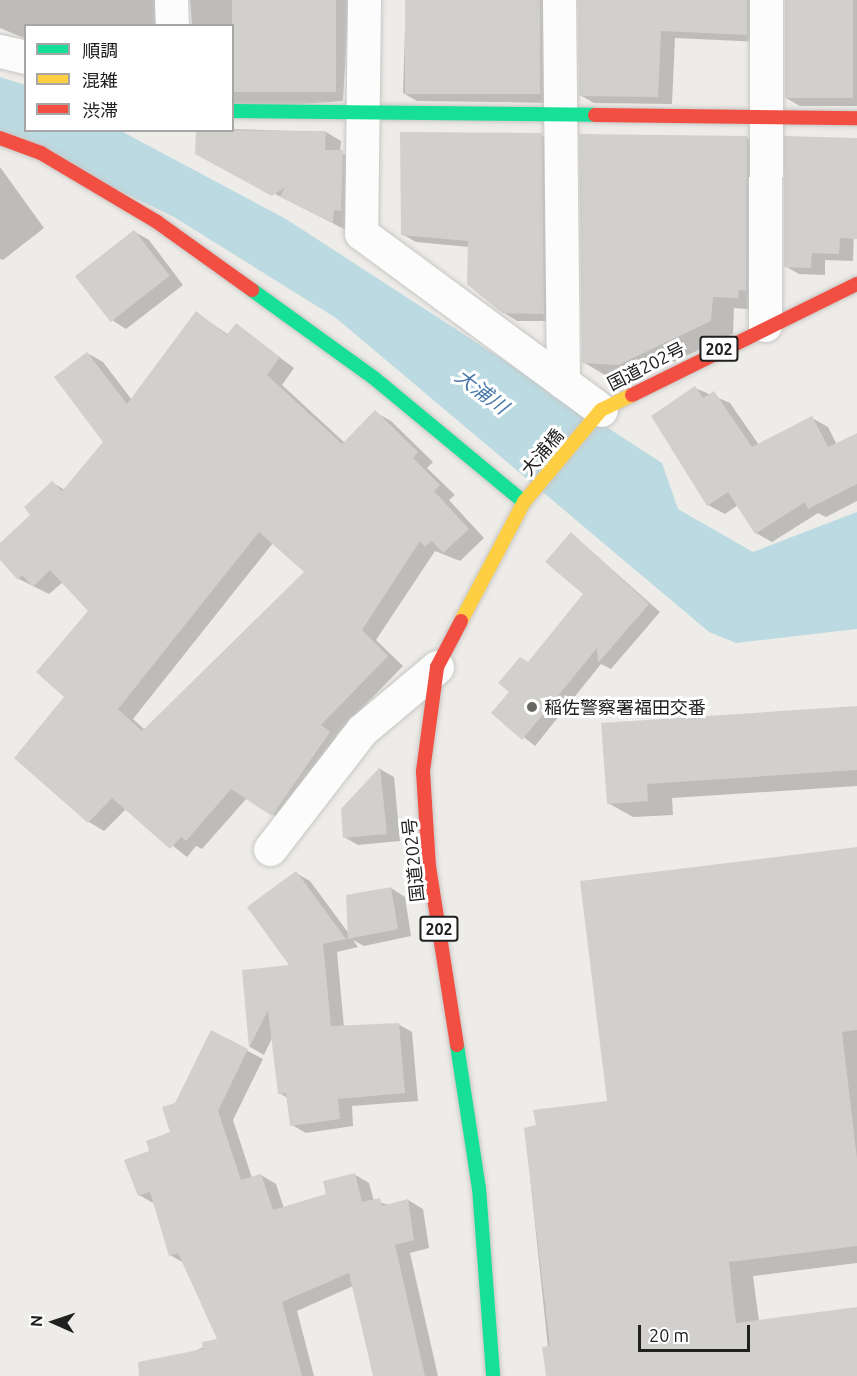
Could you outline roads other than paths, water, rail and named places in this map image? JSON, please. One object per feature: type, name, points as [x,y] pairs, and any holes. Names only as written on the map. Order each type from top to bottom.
[{"type":"main road","points":[[234,111],[857,118]]},
{"type":"main road","points":[[0,138],[41,153],[157,222],[374,378],[524,502]]},
{"type":"main road","name":"国道202号","points":[[594,418],[765,325],[857,284]]},
{"type":"main road","name":"大浦橋","points":[[524,502],[594,418]]},
{"type":"main road","name":"国道202号","points":[[493,1376],[479,1188],[429,867],[423,771],[437,667],[524,502]]},
{"type":"street","points":[[171,0],[172,24]]},
{"type":"street","points":[[364,0],[361,233],[563,382],[594,418]]},
{"type":"street","points":[[559,0],[558,114],[563,382]]},
{"type":"street","points":[[765,325],[766,0]]},
{"type":"street","points":[[0,51],[24,57]]},
{"type":"street","points":[[270,849],[362,730],[437,667]]},
{"type":"water","name":"大浦川","points":[[0,77],[24,85],[24,132],[123,132],[286,219],[662,463],[678,509],[753,552],[857,512],[857,629],[736,643],[709,632],[336,318],[174,217],[0,133]]},
{"type":"place","name":"稲佐警察署福田交番","points":[[532,707]]}]
